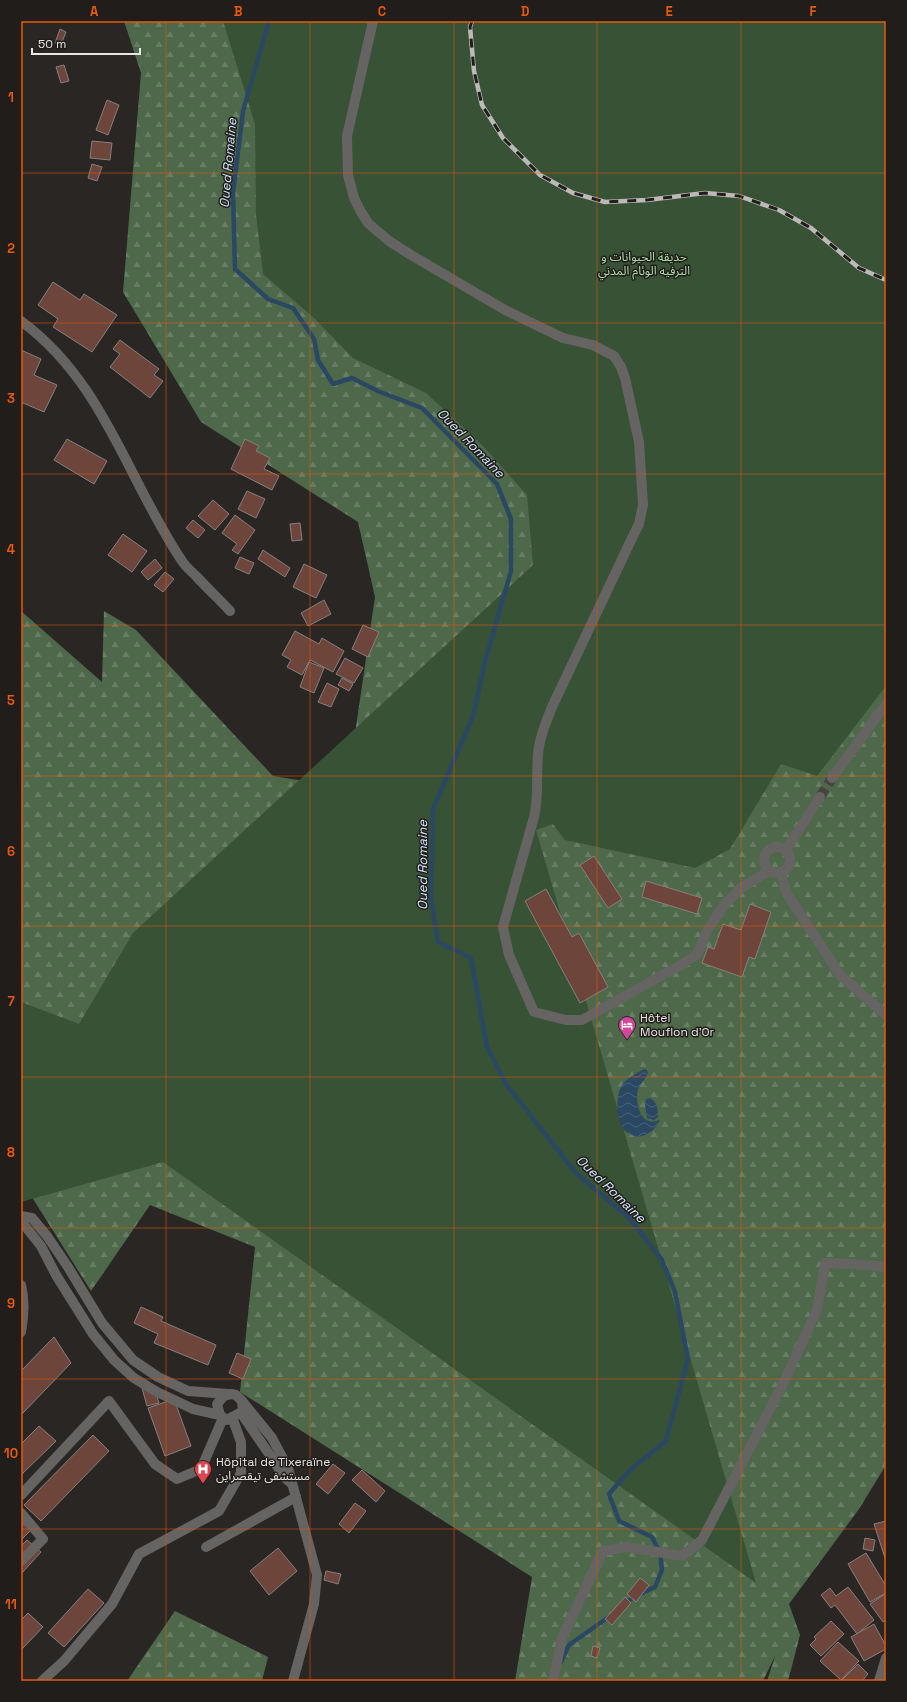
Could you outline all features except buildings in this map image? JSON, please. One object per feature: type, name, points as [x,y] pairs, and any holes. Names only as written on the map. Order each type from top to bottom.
[{"type":"street","points":[[374,21],[347,136],[348,175],[354,198],[361,212],[368,223],[389,241],[505,310],[563,338],[593,345],[614,356],[621,366],[625,378],[639,442],[643,493],[642,514],[631,542],[546,722],[538,753],[537,801],[534,817],[504,922],[504,936],[509,955],[534,1012],[566,1020],[582,1020],[684,963],[697,954],[708,929],[724,905],[742,887],[769,871]]},
{"type":"street","points":[[21,321],[68,364],[101,411],[151,508],[182,562],[230,611]]},
{"type":"street","points":[[832,778],[886,704]]},
{"type":"street","points":[[786,850],[820,797]]},
{"type":"street","points":[[774,847],[786,850],[790,858],[788,867],[782,872],[777,873],[769,871],[764,863],[766,852],[774,847]]},
{"type":"street","points":[[782,872],[786,892],[840,975],[886,1015]]},
{"type":"street","points":[[21,1216],[32,1218],[47,1236],[102,1323],[133,1360],[158,1377],[188,1391],[236,1395],[272,1438],[288,1468],[317,1575],[314,1604],[293,1681]]},
{"type":"street","points":[[21,1221],[41,1246],[56,1275],[93,1334],[114,1360],[134,1378],[157,1392],[192,1409],[229,1416],[243,1411],[242,1401]]},
{"type":"street","points":[[553,1681],[562,1638],[603,1551],[627,1547],[682,1556],[702,1540],[784,1382],[817,1310],[825,1263],[886,1267]]},
{"type":"street","points":[[21,1285],[24,1318],[21,1332]]},
{"type":"street","points":[[228,1394],[224,1396],[218,1404],[274,1461],[284,1477],[292,1484]]},
{"type":"street","points":[[21,1495],[109,1401],[156,1464],[177,1479],[201,1469],[229,1416]]},
{"type":"street","points":[[42,1681],[64,1661],[112,1604],[139,1554],[219,1510],[241,1473],[241,1442],[229,1416]]},
{"type":"street","points":[[206,1547],[296,1497]]},
{"type":"street","points":[[21,1513],[43,1539],[21,1561]]},
{"type":"street","points":[[879,1681],[886,1658]]},
{"type":"green space","name":"حديقة الحيوانات و الترفيه الوئام المدني","points":[[124,21],[886,21],[886,1465],[859,1509],[789,1604],[800,1635],[788,1681],[767,1681],[775,1656],[763,1681],[515,1681],[532,1577],[240,1392],[255,1247],[150,1205],[91,1291],[23,1183],[21,1184],[21,611],[102,682],[104,611],[136,630],[273,776],[347,788],[375,597],[358,522],[201,422],[123,292],[141,73]]},
{"type":"green space","name":"حديقة الحيوانات و الترفيه الوئام المدني","points":[[223,21],[886,21],[886,686],[817,776],[781,764],[730,849],[695,868],[565,840],[553,824],[536,830],[756,1583],[163,1162],[21,1202],[21,1002],[79,1024],[133,933],[533,565],[527,495],[482,445],[426,393],[353,358],[314,318],[263,274],[256,214],[255,124]]},
{"type":"green space","points":[[175,1611],[268,1657],[262,1681],[127,1681]]},
{"type":"water","points":[[644,1069],[647,1070],[648,1074],[637,1093],[639,1110],[643,1117],[649,1121],[660,1120],[650,1132],[635,1137],[625,1131],[621,1126],[618,1114],[618,1100],[620,1088],[623,1084],[633,1075]]},
{"type":"water","points":[[650,1098],[656,1104],[657,1109],[658,1117],[654,1120],[647,1118],[645,1104],[646,1099]]},
{"type":"waterway","name":"Oued Romaine","points":[[269,21],[243,111],[233,193],[235,269],[268,299],[293,308],[314,339],[318,360],[333,384],[352,378],[380,392],[422,408],[497,484],[511,519],[511,571],[485,662],[473,716],[433,809],[431,899],[438,942],[471,958],[487,1047],[506,1084],[575,1172],[630,1219],[662,1260],[675,1292],[688,1359],[666,1441],[630,1470],[609,1494],[619,1521],[652,1537],[660,1553],[662,1570],[655,1587],[632,1598],[625,1604]]},
{"type":"waterway","name":"Oued Romaine","points":[[561,1662],[569,1645],[610,1616]]},
{"type":"tunnel","points":[[820,797],[832,778]]},
{"type":"railway","points":[[472,21],[470,27],[474,71],[482,105],[503,138],[540,175],[573,193],[605,202],[647,200],[705,193],[739,196],[779,210],[811,228],[859,268],[886,280]]},
{"type":"place","name":"Hôtel Mouflon d'Or","points":[[627,1040]]},
{"type":"place","name":"Hôpital de Tixeraïne مستشفى تيقصراين","points":[[203,1484]]}]
